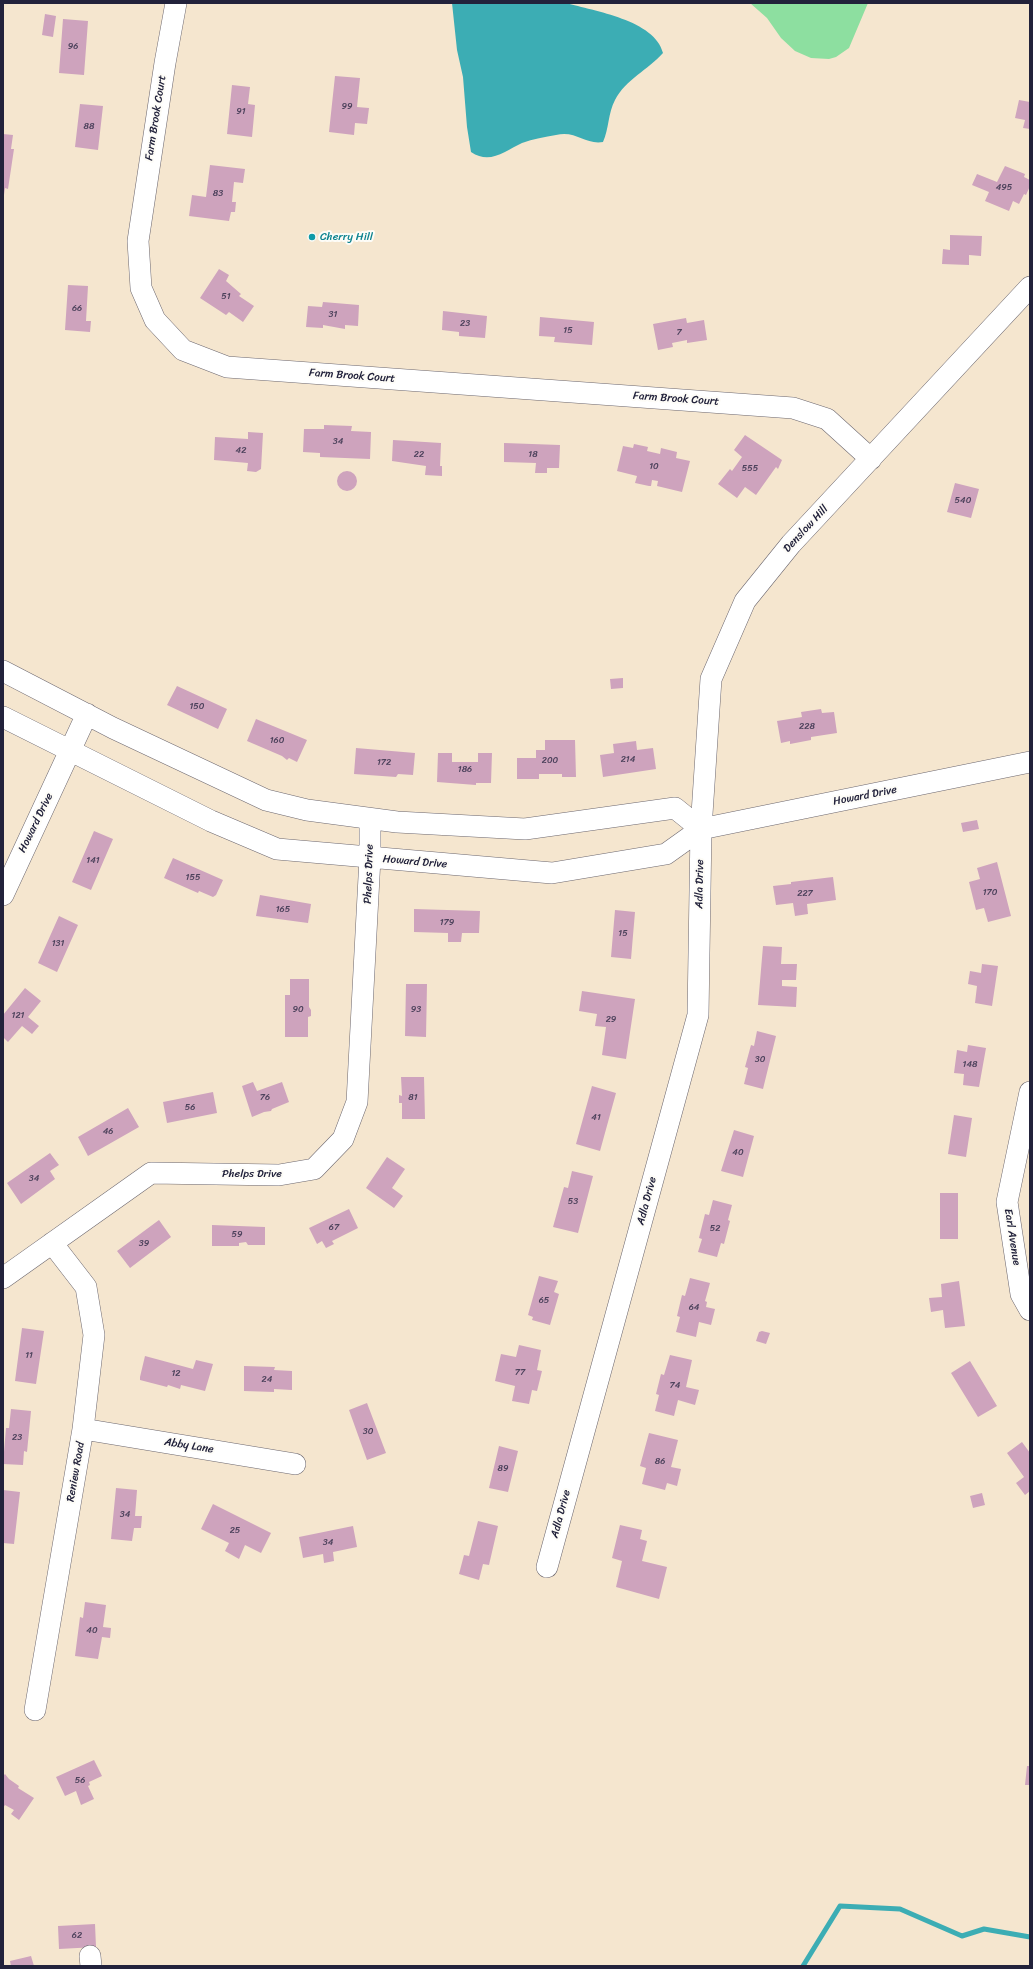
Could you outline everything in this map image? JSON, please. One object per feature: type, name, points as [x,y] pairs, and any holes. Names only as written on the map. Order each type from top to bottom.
[{"type":"street","name":"Farm Brook Court","points":[[176,3],[164,63],[138,241],[141,288],[156,320],[182,350],[226,367],[793,408],[827,419],[871,459]]},
{"type":"street","name":"Denslow Hill","points":[[701,829],[711,679],[745,602],[791,544],[1030,287]]},
{"type":"street","points":[[3,671],[87,714],[266,800],[306,810],[370,819],[525,829],[675,808],[701,829]]},
{"type":"street","name":"Howard Drive","points":[[3,896],[87,714]]},
{"type":"street","name":"Howard Drive","points":[[3,717],[70,752],[211,821],[277,849],[552,873],[666,854],[701,829],[1030,762]]},
{"type":"street","name":"Phelps Drive","points":[[3,1278],[151,1173],[279,1175],[314,1169],[343,1139],[357,1102],[370,858],[370,819]]},
{"type":"street","name":"Adla Drive","points":[[546,1567],[698,1015],[701,829]]},
{"type":"street","name":"Earl Avenue","points":[[1030,1092],[1007,1202],[1021,1294],[1030,1310]]},
{"type":"street","name":"Reniew Road","points":[[35,1710],[83,1429],[94,1335],[86,1287],[52,1243]]},
{"type":"street","name":"Abby Lane","points":[[83,1429],[295,1464]]},
{"type":"green space","points":[[750,3],[868,3],[849,48],[836,57],[829,59],[811,58],[795,51],[781,38],[767,18]]},
{"type":"water","points":[[452,3],[566,3],[607,14],[636,25],[648,32],[658,42],[663,53],[651,65],[631,80],[615,100],[603,142],[591,141],[569,134],[563,134],[543,137],[522,143],[503,153],[491,157],[478,156],[471,152],[467,127],[463,77],[457,50]]},
{"type":"building","points":[[45,14],[56,16],[53,37],[42,35]]},
{"type":"building","points":[[63,19],[88,21],[84,75],[59,73]]},
{"type":"building","points":[[335,76],[360,78],[357,107],[369,108],[367,124],[355,123],[354,135],[329,132]]},
{"type":"building","points":[[232,85],[250,87],[248,104],[255,105],[252,137],[227,134]]},
{"type":"building","points":[[1019,100],[1030,102],[1030,129],[1023,128],[1025,120],[1015,118]]},
{"type":"building","points":[[80,104],[103,106],[98,150],[75,147]]},
{"type":"building","points":[[3,134],[13,135],[11,149],[14,149],[8,189],[5,188],[4,195]]},
{"type":"building","points":[[210,165],[245,169],[243,183],[234,182],[232,202],[236,202],[235,212],[231,212],[229,221],[189,216],[192,195],[206,197]]},
{"type":"building","points":[[1005,166],[1025,174],[1024,177],[1030,180],[1030,186],[1026,195],[1024,194],[1019,204],[1013,201],[1009,211],[985,201],[989,192],[972,185],[977,174],[997,182]]},
{"type":"building","points":[[950,235],[982,236],[981,256],[969,255],[969,265],[942,264],[943,249],[950,250]]},
{"type":"building","points":[[219,269],[229,275],[226,281],[241,294],[239,296],[254,306],[243,322],[229,312],[226,315],[200,298]]},
{"type":"building","points":[[68,285],[88,286],[86,321],[91,321],[90,332],[65,330]]},
{"type":"building","points":[[323,302],[359,305],[358,326],[345,325],[345,329],[323,325],[323,328],[306,327],[308,306],[322,307]]},
{"type":"building","points":[[443,311],[487,316],[485,338],[459,336],[459,332],[442,330]]},
{"type":"building","points":[[540,317],[594,322],[592,345],[554,342],[555,337],[539,336]]},
{"type":"building","points":[[686,318],[687,323],[704,320],[707,340],[687,343],[687,340],[672,343],[673,347],[658,350],[653,324]]},
{"type":"building","points":[[324,425],[352,426],[351,431],[371,432],[370,459],[320,457],[320,453],[303,452],[304,429],[324,429]]},
{"type":"building","points":[[248,432],[263,433],[261,469],[256,472],[247,471],[248,463],[214,460],[215,437],[248,439]]},
{"type":"building","points":[[745,435],[782,460],[778,469],[776,467],[756,495],[745,487],[737,498],[718,484],[730,469],[732,471],[742,457],[734,450]]},
{"type":"building","points":[[393,440],[441,443],[440,466],[442,466],[442,476],[425,475],[426,466],[392,461]]},
{"type":"building","points":[[504,443],[560,445],[559,468],[547,468],[547,473],[535,473],[536,463],[504,462]]},
{"type":"building","points":[[634,444],[648,447],[647,451],[660,454],[661,448],[677,452],[676,458],[690,461],[682,492],[657,486],[658,481],[652,480],[651,486],[635,483],[637,476],[617,471],[623,446],[633,448]]},
{"type":"building","points":[[347,471],[354,474],[357,481],[354,488],[347,491],[340,488],[337,481],[340,474]]},
{"type":"building","points":[[955,483],[979,489],[971,518],[947,512]]},
{"type":"building","points":[[623,678],[623,688],[611,689],[610,679]]},
{"type":"building","points":[[177,686],[227,709],[218,729],[167,705]]},
{"type":"building","points":[[821,709],[822,713],[834,712],[837,733],[811,737],[811,740],[790,744],[790,741],[781,743],[777,721],[802,717],[801,712]]},
{"type":"building","points":[[256,719],[307,740],[297,762],[289,758],[287,760],[282,756],[247,741]]},
{"type":"building","points":[[545,740],[575,740],[576,777],[562,777],[562,774],[539,774],[539,779],[517,779],[517,758],[536,758],[536,750],[545,750]]},
{"type":"building","points":[[636,741],[637,750],[653,748],[656,769],[603,777],[600,755],[614,753],[613,744]]},
{"type":"building","points":[[356,748],[415,753],[413,775],[398,774],[396,777],[354,774]]},
{"type":"building","points":[[438,753],[452,753],[452,762],[478,762],[478,753],[492,753],[491,783],[476,783],[476,785],[437,782]]},
{"type":"building","points":[[977,820],[979,829],[963,832],[961,823]]},
{"type":"building","points":[[94,831],[113,839],[91,890],[72,882]]},
{"type":"building","points":[[173,858],[223,880],[216,895],[213,897],[199,891],[198,893],[164,878]]},
{"type":"building","points":[[997,862],[1011,916],[988,922],[984,908],[976,910],[969,882],[980,879],[977,868]]},
{"type":"building","points":[[833,877],[836,900],[807,904],[808,914],[795,916],[793,903],[776,905],[773,886],[791,884],[791,882]]},
{"type":"building","points":[[260,895],[311,904],[308,923],[256,916]]},
{"type":"building","points":[[414,909],[480,911],[479,933],[462,933],[461,942],[448,942],[448,933],[414,932]]},
{"type":"building","points":[[615,910],[635,912],[631,959],[611,957]]},
{"type":"building","points":[[59,916],[78,925],[57,972],[38,963]]},
{"type":"building","points":[[763,946],[782,947],[781,964],[797,964],[796,980],[782,980],[782,986],[797,987],[796,1007],[758,1005]]},
{"type":"building","points":[[982,964],[998,966],[992,1006],[975,1003],[977,986],[968,984],[970,971],[981,973]]},
{"type":"building","points":[[290,979],[309,979],[309,1007],[311,1010],[311,1016],[308,1017],[308,1037],[285,1037],[285,995],[290,995]]},
{"type":"building","points":[[406,984],[427,984],[426,1037],[405,1036]]},
{"type":"building","points":[[25,988],[41,1001],[28,1017],[39,1026],[32,1034],[22,1026],[8,1042],[3,1037],[3,1015]]},
{"type":"building","points":[[582,991],[635,999],[626,1059],[602,1055],[606,1027],[595,1026],[597,1014],[579,1011]]},
{"type":"building","points":[[757,1031],[776,1036],[763,1089],[744,1084],[748,1068],[745,1067],[751,1045],[754,1046]]},
{"type":"building","points":[[968,1045],[986,1048],[979,1087],[963,1085],[964,1074],[954,1073],[957,1050],[967,1052]]},
{"type":"building","points":[[401,1077],[424,1077],[425,1119],[402,1119],[402,1103],[399,1103],[399,1095],[402,1096]]},
{"type":"building","points":[[253,1082],[257,1091],[282,1082],[289,1102],[272,1109],[271,1111],[252,1117],[242,1086]]},
{"type":"building","points":[[592,1086],[616,1093],[600,1151],[576,1144]]},
{"type":"building","points":[[213,1092],[217,1113],[167,1123],[163,1102]]},
{"type":"building","points":[[128,1108],[139,1127],[88,1156],[78,1137]]},
{"type":"building","points":[[954,1115],[972,1118],[966,1157],[948,1154]]},
{"type":"building","points":[[734,1130],[754,1136],[743,1177],[721,1171]]},
{"type":"building","points":[[50,1153],[59,1165],[50,1171],[55,1179],[21,1204],[7,1183]]},
{"type":"building","points":[[387,1157],[405,1169],[392,1188],[403,1196],[394,1208],[366,1188]]},
{"type":"building","points":[[572,1171],[593,1176],[578,1233],[553,1227],[564,1187],[568,1188]]},
{"type":"building","points":[[940,1193],[958,1193],[958,1239],[940,1239]]},
{"type":"building","points":[[713,1200],[732,1205],[728,1220],[730,1221],[724,1244],[721,1243],[717,1257],[698,1252],[702,1239],[699,1238],[705,1214],[709,1215]]},
{"type":"building","points":[[349,1209],[358,1228],[332,1241],[334,1244],[326,1248],[322,1241],[317,1244],[309,1228]]},
{"type":"building","points":[[159,1220],[171,1237],[130,1268],[117,1251]]},
{"type":"building","points":[[212,1225],[265,1227],[265,1245],[248,1245],[246,1242],[239,1243],[239,1246],[212,1246]]},
{"type":"building","points":[[539,1276],[558,1281],[554,1292],[559,1294],[550,1325],[532,1320],[533,1317],[528,1315]]},
{"type":"building","points":[[690,1278],[710,1283],[705,1301],[707,1302],[706,1307],[715,1309],[711,1325],[699,1322],[696,1337],[676,1332],[680,1317],[677,1316],[682,1295],[685,1296]]},
{"type":"building","points":[[959,1281],[965,1326],[945,1328],[943,1310],[931,1312],[929,1298],[942,1297],[941,1284]]},
{"type":"building","points":[[22,1328],[44,1331],[36,1384],[15,1381]]},
{"type":"building","points":[[762,1331],[770,1333],[766,1344],[756,1341],[759,1332]]},
{"type":"building","points":[[519,1345],[541,1350],[537,1370],[542,1371],[537,1391],[532,1390],[529,1404],[512,1401],[515,1386],[495,1381],[501,1354],[516,1357]]},
{"type":"building","points":[[670,1355],[692,1360],[686,1387],[699,1390],[695,1405],[678,1400],[674,1416],[655,1411],[659,1395],[656,1394],[661,1374],[664,1375]]},
{"type":"building","points":[[145,1356],[193,1369],[196,1360],[213,1364],[205,1391],[181,1385],[180,1389],[168,1385],[167,1387],[140,1380]]},
{"type":"building","points":[[970,1361],[997,1406],[978,1417],[951,1373]]},
{"type":"building","points":[[244,1366],[275,1367],[274,1370],[292,1371],[292,1390],[274,1389],[274,1392],[244,1391]]},
{"type":"building","points":[[367,1403],[386,1453],[367,1460],[349,1410]]},
{"type":"building","points":[[11,1409],[31,1411],[27,1452],[24,1451],[23,1465],[3,1464],[6,1428],[9,1428]]},
{"type":"building","points":[[649,1433],[678,1440],[671,1467],[681,1469],[677,1486],[667,1483],[665,1490],[642,1484],[646,1468],[640,1466]]},
{"type":"building","points":[[1022,1442],[1030,1453],[1030,1491],[1025,1495],[1016,1483],[1024,1477],[1007,1453]]},
{"type":"building","points":[[499,1446],[518,1451],[508,1492],[489,1488]]},
{"type":"building","points":[[116,1488],[137,1490],[135,1516],[142,1516],[141,1528],[134,1528],[132,1541],[111,1539]]},
{"type":"building","points":[[3,1490],[20,1492],[14,1544],[3,1543]]},
{"type":"building","points":[[982,1493],[985,1505],[973,1508],[970,1496]]},
{"type":"building","points":[[213,1504],[271,1533],[261,1553],[245,1545],[239,1559],[225,1551],[229,1543],[201,1529]]},
{"type":"building","points":[[478,1521],[498,1526],[489,1565],[483,1564],[479,1580],[459,1574],[464,1555],[469,1556]]},
{"type":"building","points":[[620,1525],[642,1530],[640,1539],[647,1541],[642,1561],[667,1567],[659,1599],[616,1587],[622,1561],[612,1558]]},
{"type":"building","points":[[353,1526],[357,1547],[333,1552],[334,1561],[324,1563],[323,1554],[303,1558],[299,1537]]},
{"type":"building","points":[[85,1602],[106,1605],[103,1627],[111,1628],[110,1638],[102,1637],[98,1659],[75,1656],[80,1617],[83,1618]]},
{"type":"building","points":[[94,1760],[102,1776],[89,1782],[90,1785],[88,1786],[94,1799],[81,1805],[76,1791],[65,1796],[56,1777]]},
{"type":"building","points":[[1027,1766],[1030,1766],[1030,1785],[1025,1785]]},
{"type":"building","points":[[5,1774],[19,1786],[18,1788],[34,1798],[19,1820],[11,1814],[14,1810],[5,1805],[3,1808],[3,1776]]},
{"type":"building","points":[[95,1924],[96,1947],[59,1949],[58,1926]]},
{"type":"building","points":[[31,1956],[34,1966],[11,1966],[10,1961]]},
{"type":"waterway","points":[[803,1966],[840,1906],[900,1909],[962,1936],[984,1929],[1030,1937]]},
{"type":"place","name":"Cherry Hill","points":[[312,237]]}]
